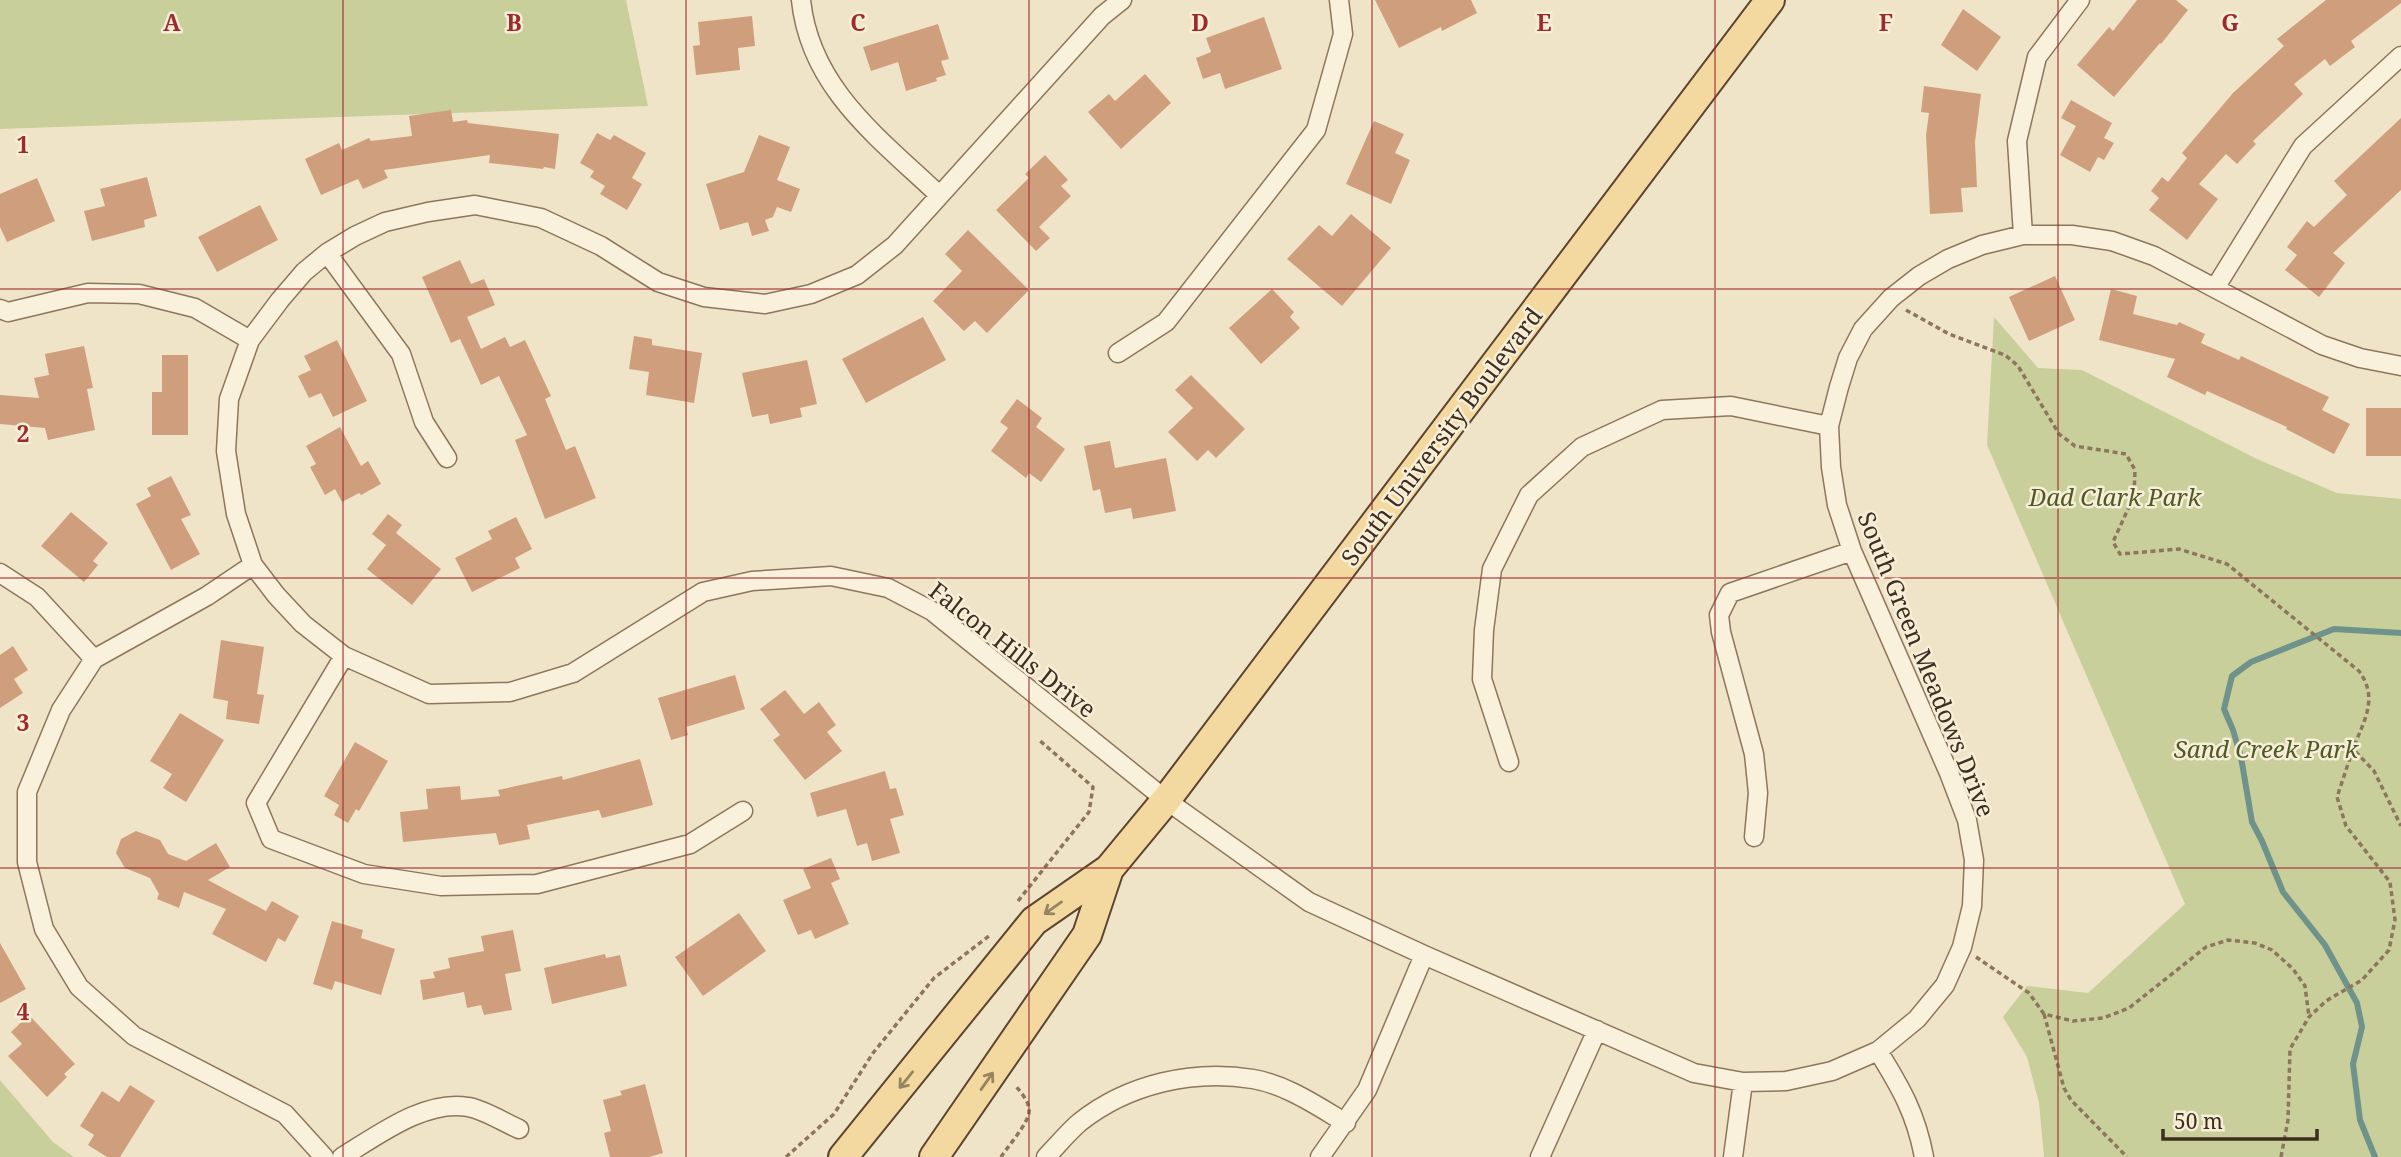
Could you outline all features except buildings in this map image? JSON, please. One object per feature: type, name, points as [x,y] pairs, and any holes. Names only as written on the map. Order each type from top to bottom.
[{"type":"main road","name":"South University Boulevard","points":[[843,1157],[1034,921],[1109,869],[1166,800],[1770,0]]},
{"type":"main road","name":"South University Boulevard","points":[[934,1157],[1087,935],[1109,869]]},
{"type":"street","points":[[801,0],[803,24],[820,66],[850,111],[939,195]]},
{"type":"street","name":"Falcon Hills Drive","points":[[1122,0],[1102,16],[895,244],[857,275],[811,295],[765,303],[704,297],[658,282],[601,246],[541,218],[475,205],[385,222],[327,253],[304,272],[250,340],[229,399],[226,451],[236,514],[253,565],[276,595],[303,624],[344,656],[429,694],[510,692],[573,673],[703,592],[752,581],[831,576],[888,588],[932,611],[1166,800]]},
{"type":"street","points":[[1118,353],[1166,322],[1316,130],[1343,34],[1339,0]]},
{"type":"street","points":[[2023,236],[2017,141],[2037,57],[2080,0]]},
{"type":"street","points":[[2215,288],[2304,146],[2401,56]]},
{"type":"street","name":"South Green Meadows Drive","points":[[1166,800],[1309,902],[1694,1073],[1742,1082],[1786,1081],[1832,1071],[1878,1051],[1917,1019],[1945,985],[1962,947],[1972,906],[1974,860],[1967,820],[1852,551],[1837,505],[1831,467],[1829,426],[1839,387],[1863,329],[1891,298],[1919,276],[1948,259],[1982,245],[2023,236],[2072,234],[2112,241],[2154,257],[2322,345],[2360,358],[2401,366]]},
{"type":"street","points":[[327,253],[401,354],[424,422],[447,458]]},
{"type":"street","points":[[0,309],[8,312],[88,293],[139,294],[195,308],[250,340]]},
{"type":"street","points":[[1509,762],[1482,679],[1484,629],[1492,569],[1529,495],[1582,447],[1662,410],[1731,406],[1829,426]]},
{"type":"street","points":[[1754,837],[1758,793],[1754,754],[1721,632],[1719,615],[1730,593],[1852,551]]},
{"type":"street","points":[[253,565],[207,596],[94,659],[61,710],[27,792],[27,862],[44,929],[79,987],[134,1036],[285,1114],[324,1157]]},
{"type":"street","points":[[0,573],[37,597],[94,659]]},
{"type":"street","points":[[344,656],[256,803],[271,839],[365,874],[442,886],[537,884],[690,844],[743,811]]},
{"type":"street","points":[[1320,1157],[1367,1090],[1424,955]]},
{"type":"street","points":[[1540,1157],[1597,1030]]},
{"type":"street","points":[[1878,1051],[1904,1094],[1919,1130],[1924,1157]]},
{"type":"street","points":[[1046,1157],[1079,1122],[1122,1096],[1165,1080],[1214,1076],[1255,1080],[1300,1096],[1346,1123]]},
{"type":"street","points":[[1732,1157],[1742,1082]]},
{"type":"street","points":[[342,1157],[429,1108],[468,1107],[519,1129]]},
{"type":"path","points":[[1891,298],[1912,315],[1949,334],[2005,355],[2018,366],[2059,434],[2076,446],[2126,454],[2135,470],[2134,496],[2113,542],[2120,554],[2179,549],[2227,564],[2359,671],[2367,682],[2371,699],[2337,797],[2346,826],[2390,882],[2395,920],[2389,950],[2361,980],[2326,1001],[2309,1017],[2290,1049],[2288,1120],[2281,1157]]},
{"type":"path","points":[[1017,903],[1089,812],[1093,787],[1038,739]]},
{"type":"path","points":[[2353,749],[2374,771],[2401,826]]},
{"type":"path","points":[[786,1157],[834,1114],[873,1053],[934,978],[993,933]]},
{"type":"path","points":[[2044,1014],[2073,1021],[2103,1018],[2129,1008],[2206,947],[2228,940],[2255,943],[2272,950],[2293,969],[2305,986],[2309,1017]]},
{"type":"path","points":[[1962,947],[2029,993],[2044,1014],[2064,1088],[2071,1100],[2127,1157]]},
{"type":"path","points":[[1001,1157],[1026,1122],[1030,1111],[1027,1101],[1016,1086]]},
{"type":"green space","points":[[0,0],[626,0],[648,106],[0,129]]},
{"type":"green space","name":"Sand Creek Park","points":[[1994,317],[2038,368],[2082,370],[2257,459],[2337,493],[2401,499],[2401,1157],[2044,1157],[2039,1103],[2027,1057],[2003,1017],[2027,986],[2088,993],[2185,904],[1987,445]]},
{"type":"green space","points":[[0,1080],[53,1142],[74,1157],[0,1157]]},
{"type":"waterway","points":[[2375,1157],[2360,1120],[2353,1064],[2362,1027],[2357,1003],[2325,945],[2283,892],[2252,822],[2241,757],[2224,709],[2232,676],[2251,662],[2334,629],[2401,633]]},
{"type":"park label","name":"Dad Clark Park","points":[[2115,496]]}]
